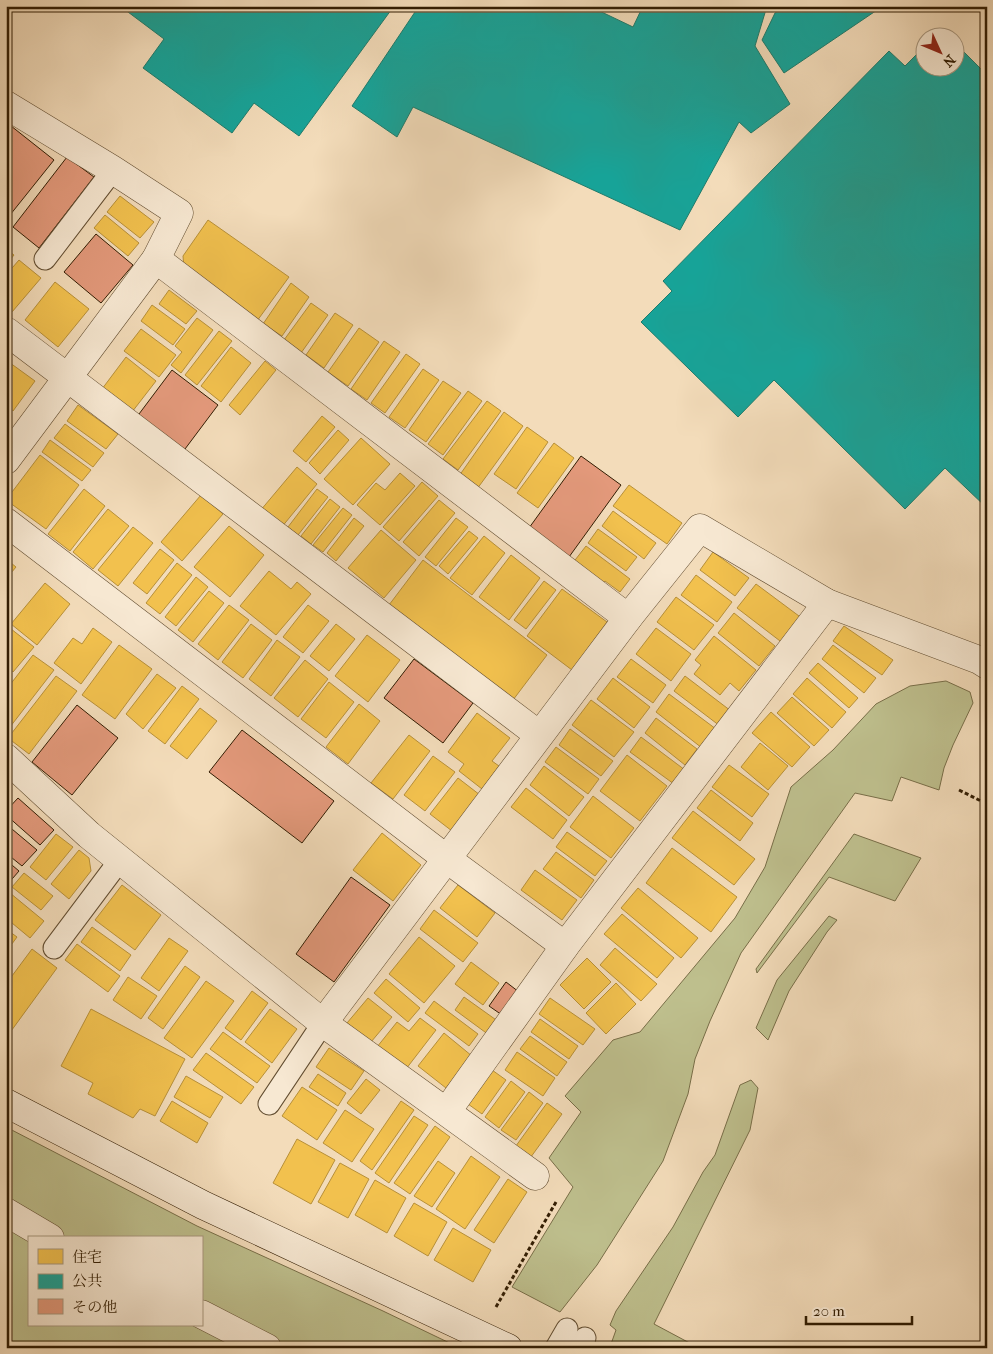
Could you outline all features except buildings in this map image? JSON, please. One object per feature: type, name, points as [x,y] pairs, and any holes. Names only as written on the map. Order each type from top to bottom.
[{"type":"street","points":[[6,105],[113,170],[179,213],[156,259],[6,460]]},
{"type":"street","points":[[156,259],[628,618]]},
{"type":"street","points":[[6,331],[539,735]]},
{"type":"street","points":[[6,522],[447,859],[565,946]]},
{"type":"street","points":[[323,1023],[628,618],[700,528],[827,604],[979,660],[987,665]]},
{"type":"street","points":[[447,1111],[565,946],[827,604]]},
{"type":"street","points":[[9,766],[120,860],[323,1023],[535,1176]]},
{"type":"street","points":[[6,1103],[203,1205],[508,1348]]},
{"type":"street","points":[[6,1212],[47,1236]]},
{"type":"street","points":[[202,1315],[267,1348]]},
{"type":"lane","points":[[45,259],[113,170]]},
{"type":"lane","points":[[54,948],[120,860]]},
{"type":"lane","points":[[269,1104],[323,1023]]},
{"type":"lane","points":[[556,1348],[577,1338]]},
{"type":"path","points":[[959,790],[987,804]]},
{"type":"path","points":[[480,1335],[559,1197],[535,1176]]},
{"type":"green space","points":[[946,681],[970,692],[973,703],[944,768],[939,790],[901,777],[892,801],[855,793],[741,953],[695,1059],[688,1094],[663,1161],[597,1265],[560,1312],[512,1287],[573,1187],[549,1158],[581,1112],[565,1096],[613,1040],[640,1032],[735,918],[765,867],[791,787],[833,750],[876,704],[910,686]]},
{"type":"green space","points":[[854,834],[921,858],[895,901],[829,877],[757,973],[756,969]]},
{"type":"green space","points":[[829,916],[837,920],[827,932],[789,991],[768,1040],[756,1028],[777,980]]},
{"type":"green space","points":[[751,1080],[758,1088],[750,1130],[654,1324],[699,1348],[619,1348],[611,1344],[616,1330],[610,1325],[616,1311],[673,1227],[703,1172],[715,1155],[740,1085]]},
{"type":"green space","points":[[6,1127],[197,1226],[460,1348],[6,1348]]}]
